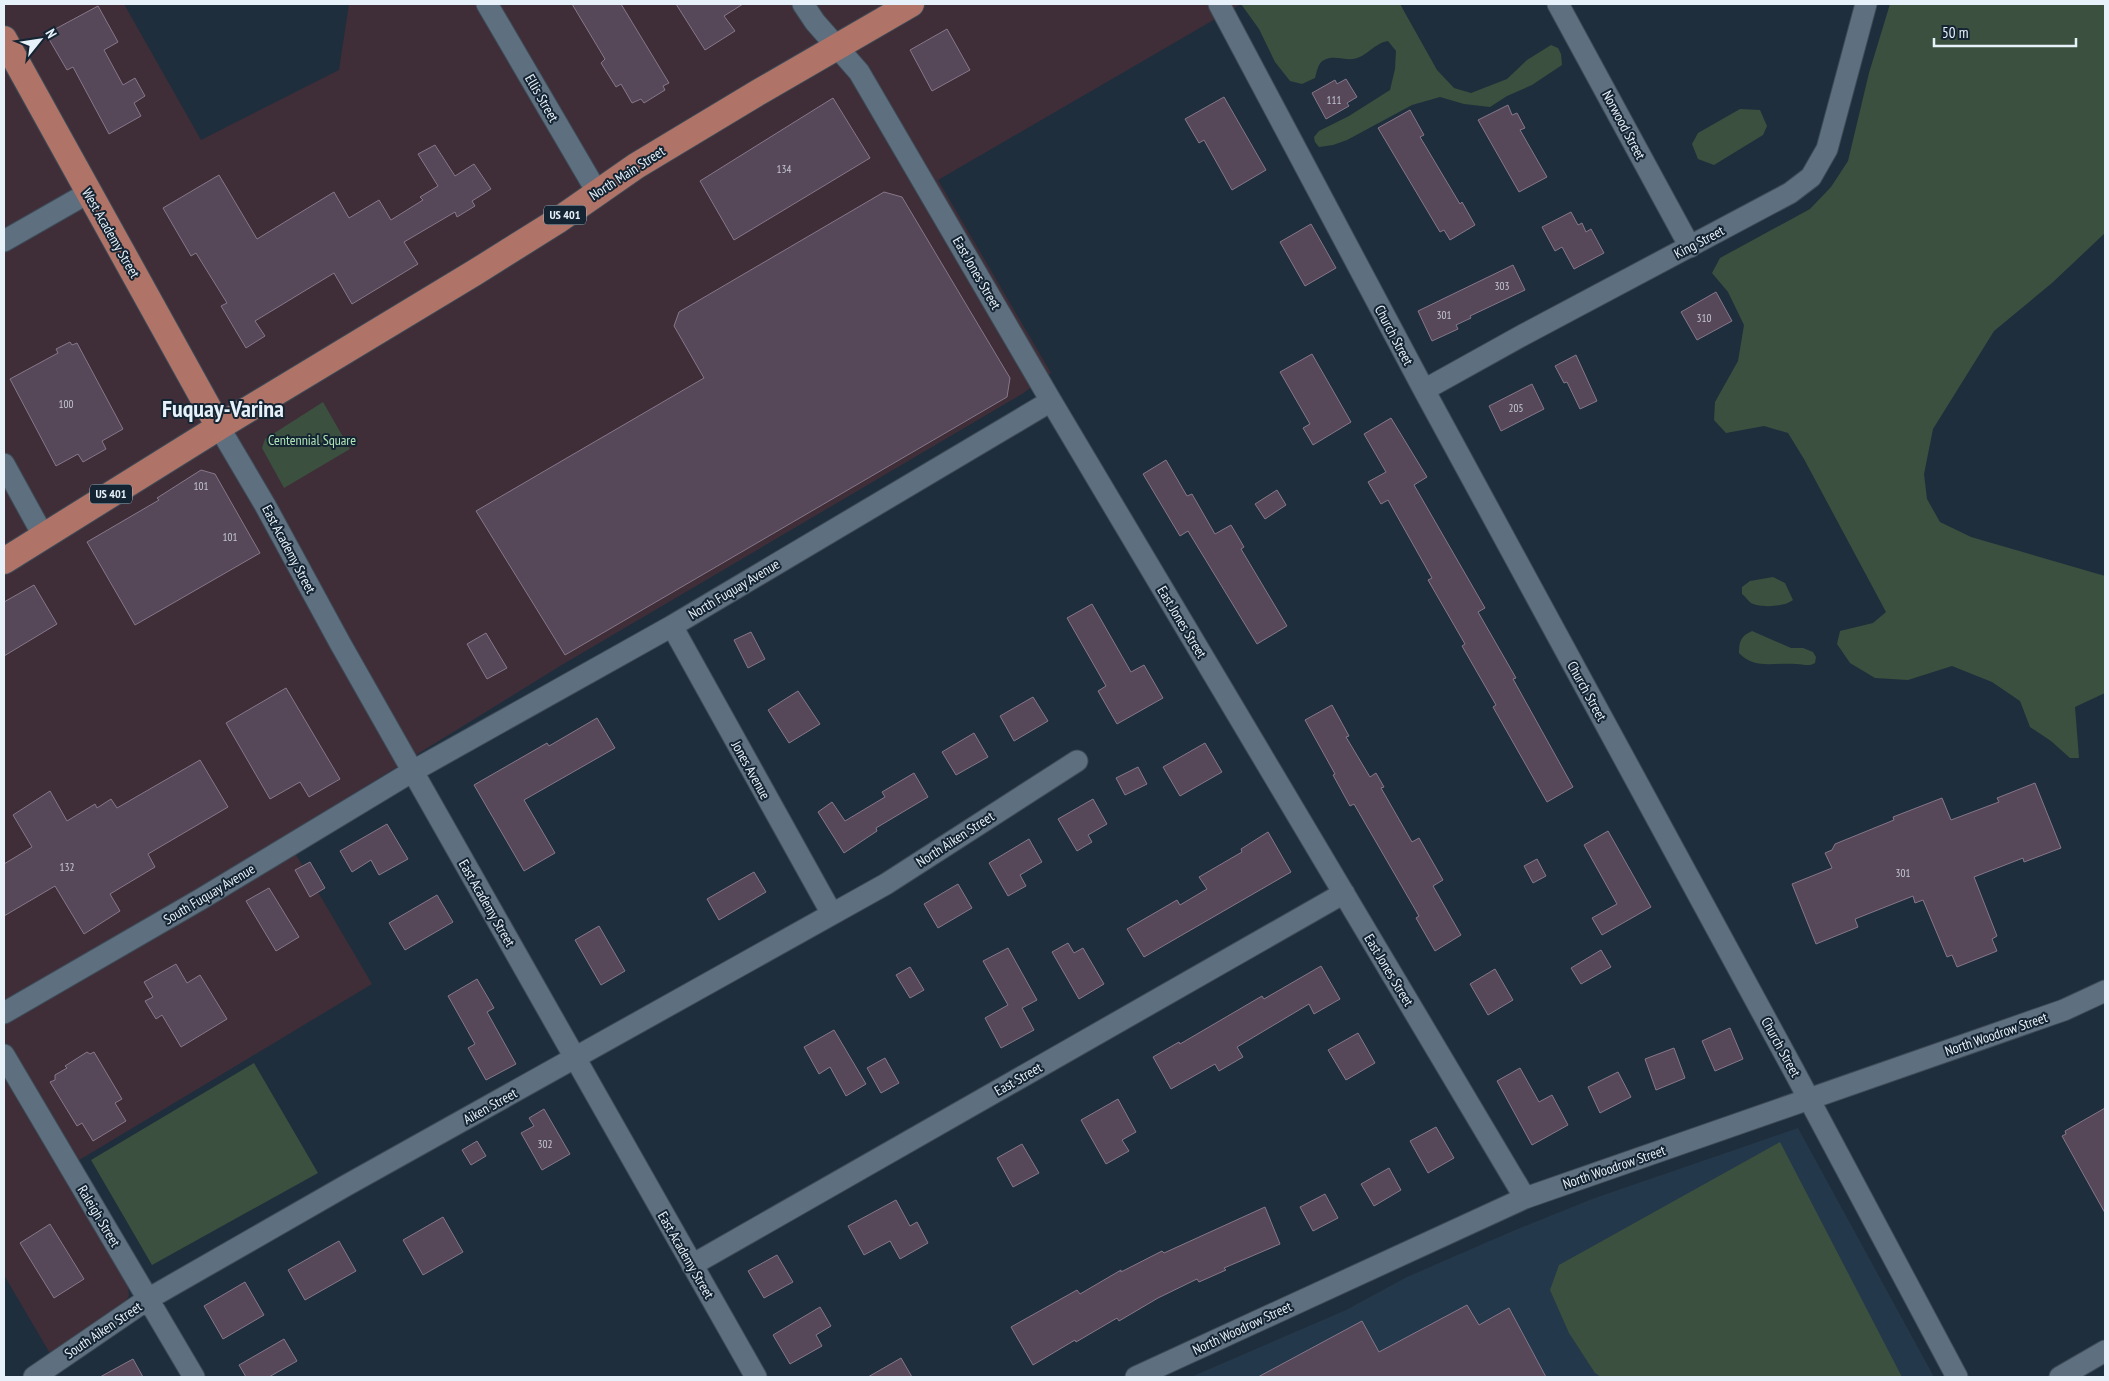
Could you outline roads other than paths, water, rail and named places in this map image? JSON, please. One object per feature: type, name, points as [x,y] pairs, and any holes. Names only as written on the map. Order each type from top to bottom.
[{"type":"main road","name":"North Main Street","points":[[219,427],[410,313],[557,220],[636,166],[911,4]]},
{"type":"main road","name":"West Academy Street","points":[[4,39],[219,427]]},
{"type":"main road","name":"US 401","points":[[4,561],[219,427]]},
{"type":"street","name":"Ellis Street","points":[[487,4],[597,192]]},
{"type":"street","name":"East Jones Street","points":[[803,4],[815,22],[860,72],[1051,401],[1525,1198]]},
{"type":"street","name":"Church Street","points":[[1219,4],[1424,390],[1809,1099],[1957,1377]]},
{"type":"street","name":"Norwood Street","points":[[1558,4],[1690,247]]},
{"type":"street","name":"King Street","points":[[1424,390],[1523,334],[1790,193],[1811,177],[1827,149],[1866,4]]},
{"type":"street","points":[[4,241],[88,193]]},
{"type":"street","name":"North Fuquay Avenue","points":[[413,771],[672,626],[1051,401]]},
{"type":"street","name":"East Academy Street","points":[[219,427],[265,505],[340,643],[756,1377]]},
{"type":"street","points":[[4,464],[44,537]]},
{"type":"street","name":"Jones Avenue","points":[[672,626],[832,914]]},
{"type":"street","name":"North Aiken Street","points":[[832,914],[886,884],[1077,761]]},
{"type":"street","name":"South Fuquay Avenue","points":[[4,1013],[201,899],[413,771]]},
{"type":"street","name":"East Street","points":[[692,1265],[1344,893]]},
{"type":"street","name":"Aiken Street","points":[[148,1299],[347,1185],[576,1059],[832,914]]},
{"type":"street","name":"North Woodrow Street","points":[[1136,1377],[1525,1198],[2064,1010],[2105,991]]},
{"type":"street","name":"Raleigh Street","points":[[4,1055],[194,1377]]},
{"type":"street","name":"South Aiken Street","points":[[34,1377],[148,1299]]},
{"type":"street","points":[[2060,1377],[2105,1351]]},
{"type":"district","name":"Fuquay-Varina","points":[[223,409]]},
{"type":"park label","name":"Centennial Square","points":[[312,440]]}]
